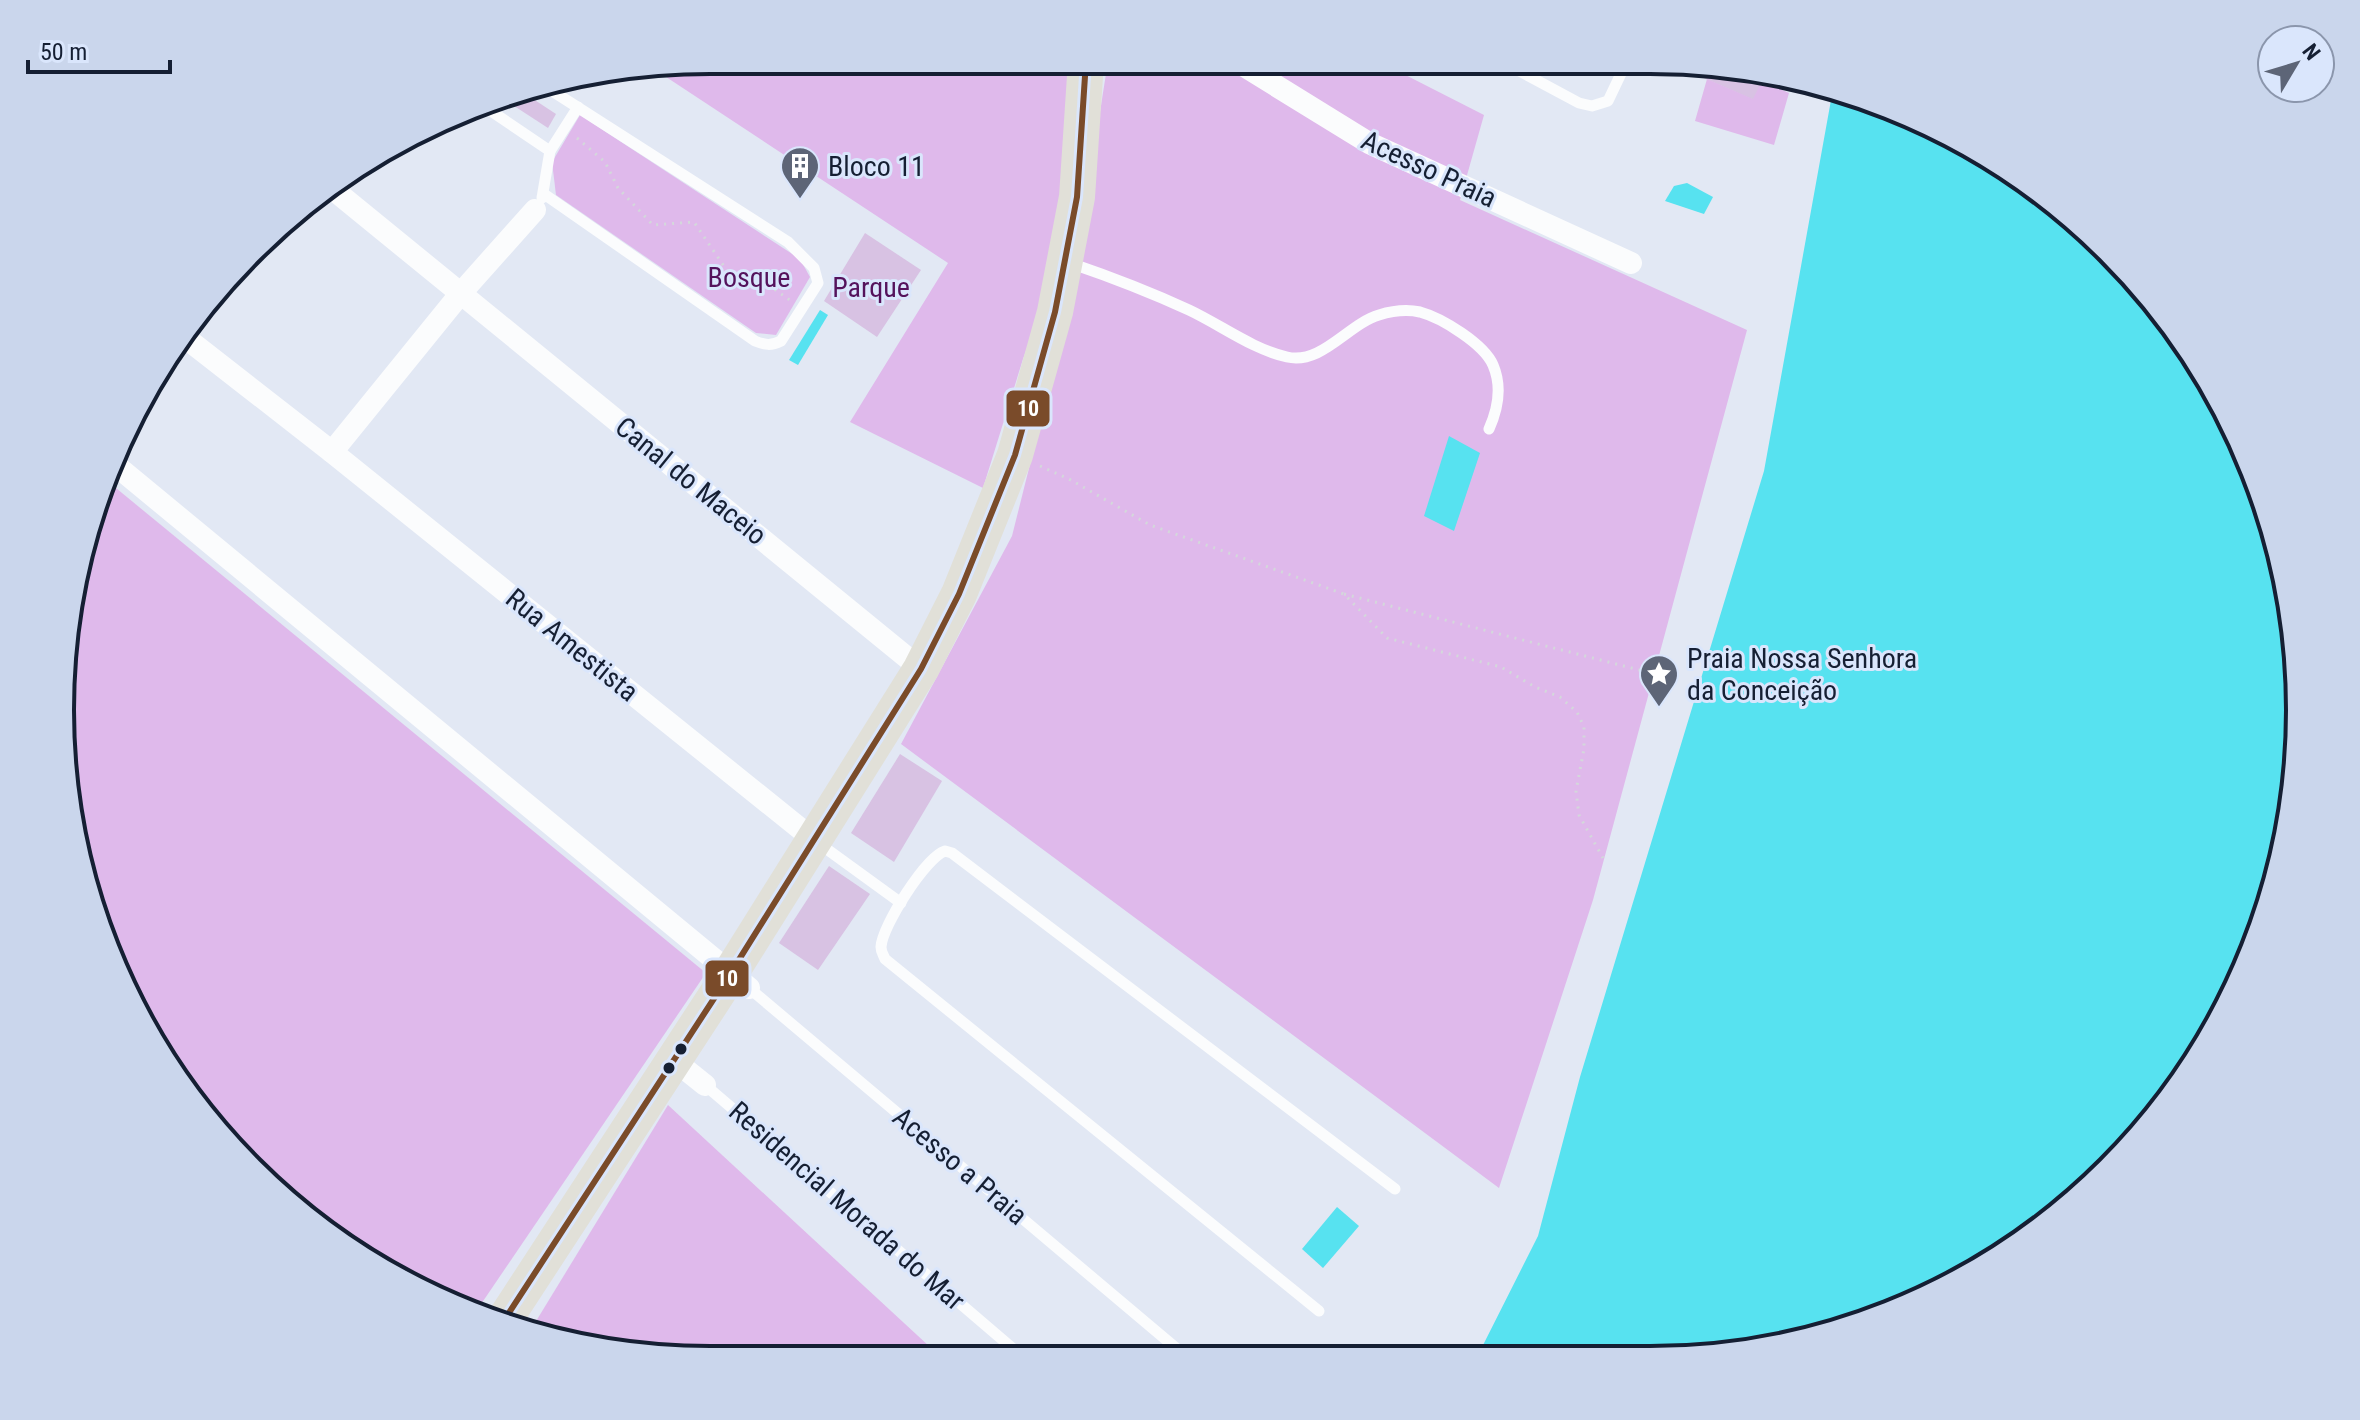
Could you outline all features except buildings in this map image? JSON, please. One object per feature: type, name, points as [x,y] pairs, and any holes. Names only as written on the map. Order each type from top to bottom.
[{"type":"main road","points":[[509,1313],[675,1061],[740,981],[813,839],[921,669],[959,594],[1015,455],[1066,262],[1077,197],[1085,74]]},
{"type":"street","name":"Acesso Praia","points":[[1257,74],[1369,143],[1631,263]]},
{"type":"street","name":"Canal do Maceio","points":[[339,194],[921,669]]},
{"type":"street","points":[[332,452],[461,293],[540,202]]},
{"type":"street","name":"Rua Amestista","points":[[191,342],[813,839]]},
{"type":"street","points":[[121,470],[740,981]]},
{"type":"street","points":[[675,1061],[705,1085]]},
{"type":"lane","points":[[1525,74],[1579,103],[1592,106],[1608,101],[1621,74]]},
{"type":"lane","points":[[556,93],[578,107],[788,242],[805,258],[814,268],[818,283],[781,341],[772,345],[755,341],[540,202],[550,151],[578,107]]},
{"type":"lane","points":[[493,113],[550,151]]},
{"type":"lane","points":[[1066,262],[1128,283],[1191,311],[1253,344],[1289,357],[1308,357],[1376,315],[1401,310],[1422,313],[1451,326],[1477,345],[1492,364],[1498,409],[1489,429]]},
{"type":"lane","points":[[813,839],[901,903]]},
{"type":"lane","points":[[1319,1311],[885,959],[882,942],[901,903],[933,858],[945,851],[952,853],[1395,1189]]},
{"type":"lane","name":"Acesso a Praia","points":[[740,981],[1174,1346]]},
{"type":"lane","name":"Residencial Morada do Mar","points":[[705,1085],[1010,1346]]},
{"type":"path","points":[[565,128],[605,162],[618,188],[653,225],[694,222],[732,278],[759,278],[802,309]]},
{"type":"path","points":[[1015,455],[1069,479],[1150,525],[1344,594],[1651,673]]},
{"type":"path","points":[[1344,594],[1387,638],[1501,667],[1535,687],[1560,697],[1577,712],[1584,727],[1584,749],[1576,791],[1579,815],[1603,858]]},
{"type":"green space","points":[[1076,74],[1071,230],[1023,359],[983,488],[850,422],[948,263],[664,75]]},
{"type":"green space","points":[[1106,74],[1404,74],[1484,115],[1460,200],[1747,330],[1593,900],[1499,1188],[901,744],[1012,536],[1069,309]]},
{"type":"green space","points":[[1698,76],[1761,84],[1754,100]]},
{"type":"green space","points":[[1707,79],[1753,99],[1761,84],[1789,93],[1774,145],[1695,121]]},
{"type":"green space","points":[[534,99],[556,114],[548,128],[514,106]]},
{"type":"green space","name":"Bosque","points":[[580,115],[800,259],[810,277],[776,335],[756,333],[556,195],[552,162]]},
{"type":"green space","name":"Parque","points":[[865,233],[921,270],[877,337],[824,301]]},
{"type":"green space","points":[[115,487],[706,973],[482,1303],[392,1261],[323,1215],[260,1160],[205,1097],[181,1063],[159,1028],[122,953],[96,875],[79,793],[75,752],[75,668],[86,586]]},
{"type":"green space","points":[[900,754],[942,781],[894,862],[851,833]]},
{"type":"green space","points":[[829,866],[870,894],[818,970],[779,943]]},
{"type":"green space","points":[[668,1105],[929,1346],[668,1345],[586,1334],[536,1321]]},
{"type":"water","points":[[1831,101],[1893,122],[1968,159],[2037,205],[2100,260],[2155,323],[2201,392],[2238,467],[2274,586],[2285,668],[2285,752],[2274,834],[2252,914],[2238,953],[2201,1028],[2155,1097],[2100,1160],[2069,1188],[2037,1215],[1968,1261],[1893,1298],[1774,1334],[1692,1345],[1483,1346],[1538,1236],[1580,1077],[1764,471]]},
{"type":"water","points":[[1687,183],[1713,197],[1704,214],[1665,201],[1674,186]]},
{"type":"water","points":[[820,310],[828,315],[798,365],[789,360]]},
{"type":"water","points":[[1449,436],[1480,453],[1454,531],[1424,516]]},
{"type":"water","points":[[1337,1207],[1359,1226],[1323,1268],[1302,1249]]},
{"type":"transit line","name":"10","points":[[509,1313],[730,974],[921,669],[959,594],[1015,455],[1055,312],[1077,197],[1085,74]]},
{"type":"place","name":"Bloco 11","points":[[800,200]]},
{"type":"place","name":"Praia Nossa Senhora da Conceição","points":[[1659,708]]}]
